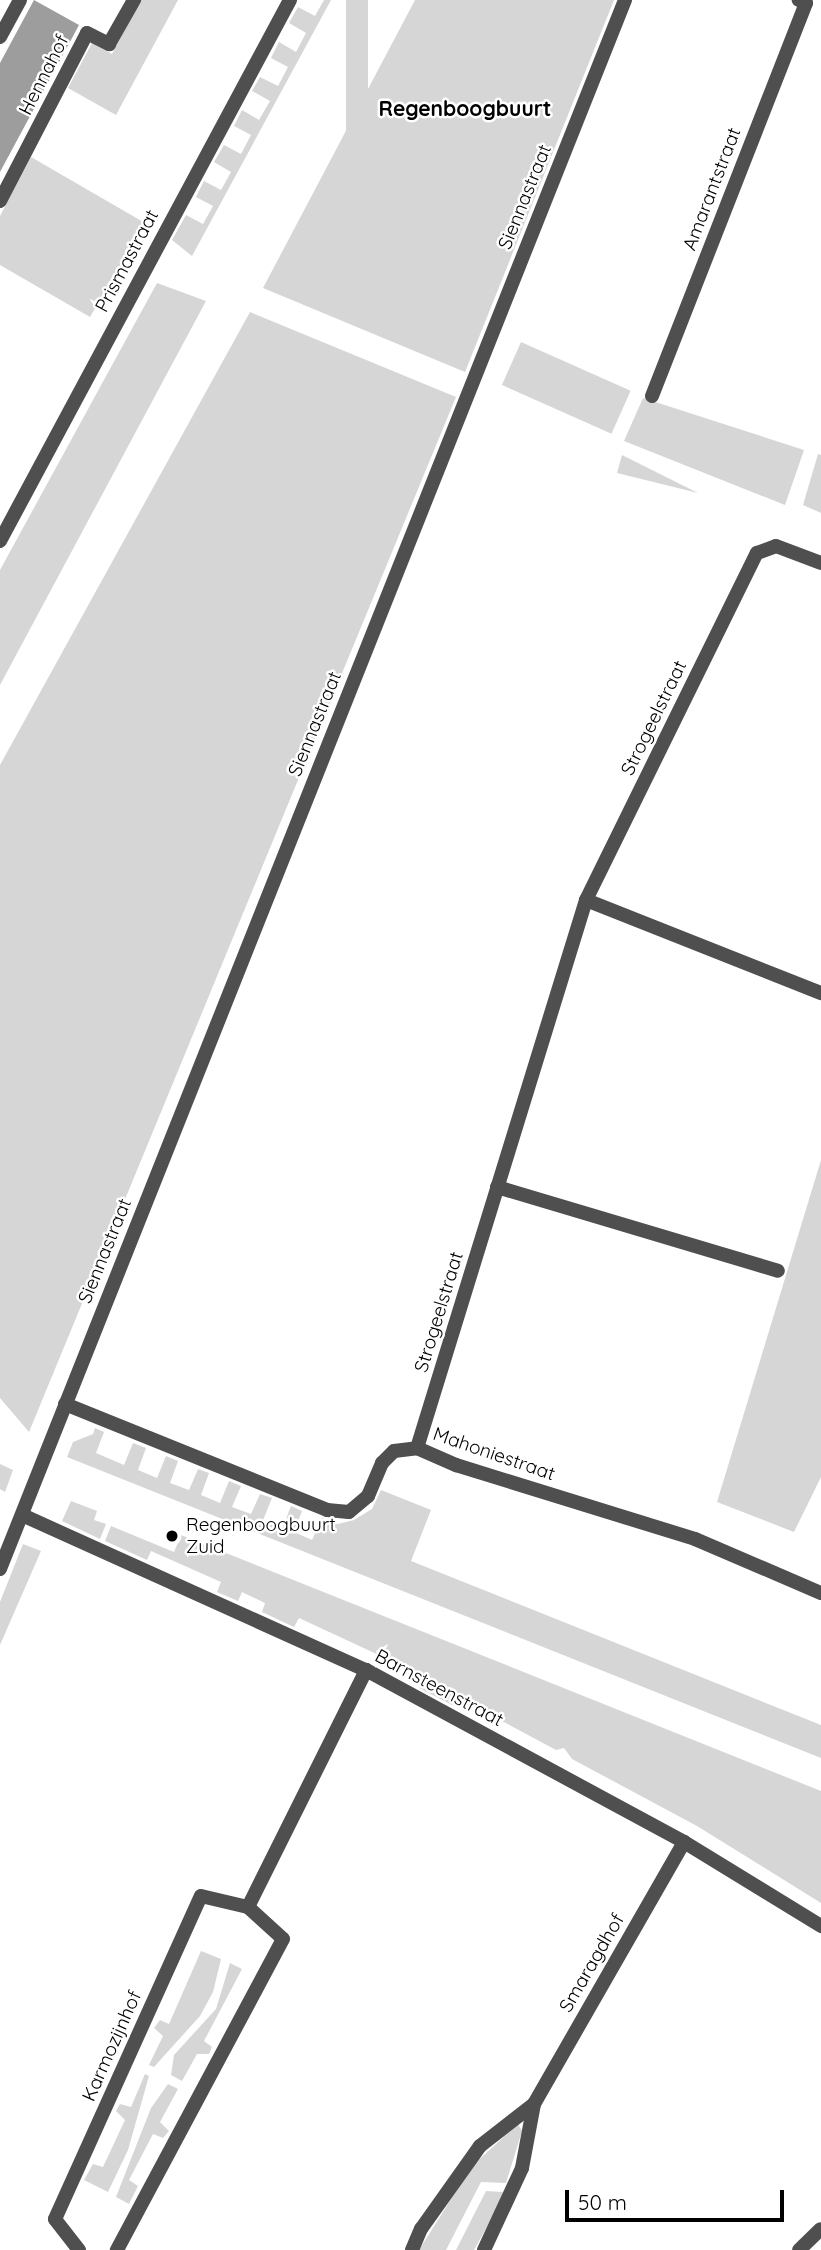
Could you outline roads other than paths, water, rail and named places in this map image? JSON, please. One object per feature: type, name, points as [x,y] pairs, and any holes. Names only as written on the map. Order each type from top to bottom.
[{"type":"street","points":[[0,37],[20,0]]},
{"type":"street","name":"Hennahof","points":[[0,201],[87,33],[109,44],[134,0]]},
{"type":"street","name":"Prismastraat","points":[[0,541],[290,0]]},
{"type":"street","name":"Siennastraat","points":[[0,1569],[625,0]]},
{"type":"street","name":"Amarantstraat","points":[[652,396],[806,3],[799,0]]},
{"type":"street","name":"Strogeelstraat","points":[[417,1448],[586,900],[757,553],[776,545],[821,564]]},
{"type":"street","points":[[586,900],[821,993]]},
{"type":"street","points":[[497,1187],[778,1271]]},
{"type":"street","name":"Mahoniestraat","points":[[65,1404],[327,1510],[349,1512],[368,1496],[382,1463],[394,1451],[417,1448],[456,1465],[695,1539],[821,1593]]},
{"type":"street","name":"Barnsteenstraat","points":[[22,1515],[366,1670],[684,1842],[821,1926]]},
{"type":"street","points":[[247,1907],[366,1670]]},
{"type":"street","name":"Smaragdhof","points":[[484,2250],[522,2168],[534,2104],[684,1842]]},
{"type":"street","name":"Karmozijnhof","points":[[79,2250],[55,2219],[201,1896],[247,1907],[283,1939],[117,2250]]},
{"type":"street","name":"Smaragdhof","points":[[412,2250],[421,2229],[480,2146],[534,2104]]},
{"type":"street","points":[[799,2250],[821,2229]]},
{"type":"place","name":"Regenboogbuurt Zuid","points":[[172,1536]]},
{"type":"district","name":"Regenboogbuurt","points":[[465,108]]}]
